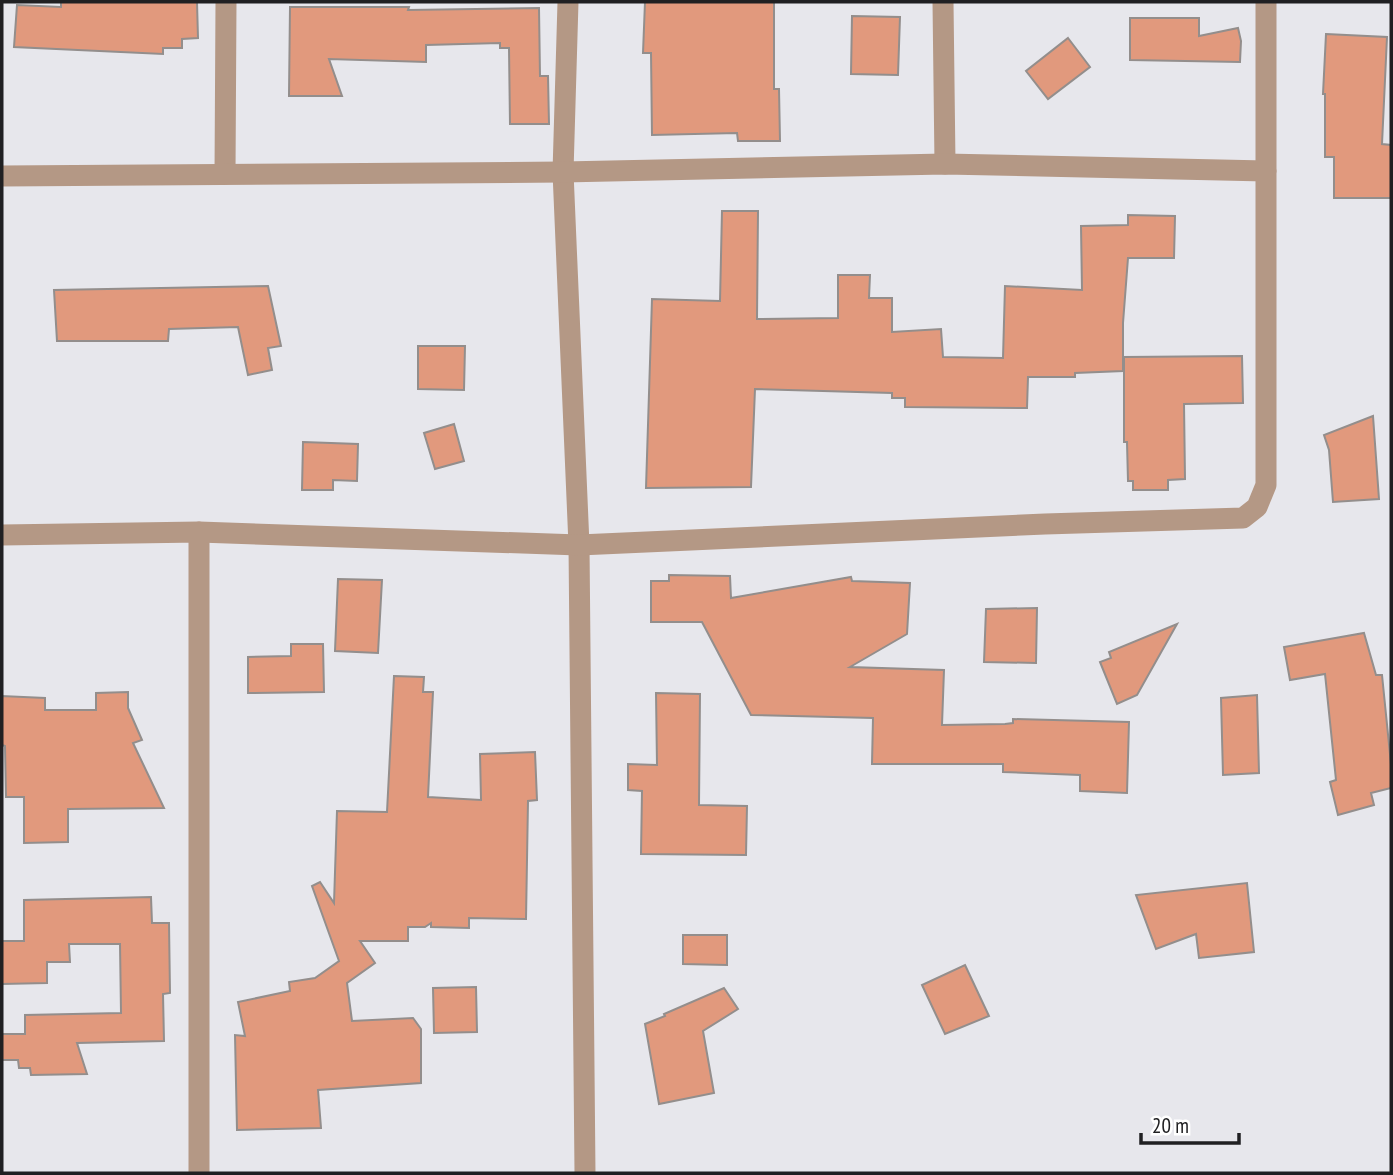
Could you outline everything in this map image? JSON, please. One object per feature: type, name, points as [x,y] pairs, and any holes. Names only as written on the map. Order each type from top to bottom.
[{"type":"street","points":[[225,174],[226,2]]},
{"type":"street","points":[[568,2],[563,172],[579,545],[585,1173]]},
{"type":"street","points":[[943,2],[945,164]]},
{"type":"street","points":[[2,535],[199,532],[579,545],[1242,518],[1257,507],[1266,485],[1266,2]]},
{"type":"street","points":[[2,176],[563,172],[945,164],[1266,171]]},
{"type":"street","points":[[199,532],[199,1173]]},
{"type":"building","points":[[61,2],[197,2],[198,38],[182,39],[182,48],[163,48],[163,54],[14,47],[17,5],[61,7]]},
{"type":"building","points":[[645,2],[774,2],[774,89],[779,89],[780,141],[738,141],[737,133],[652,135],[651,53],[643,53]]},
{"type":"building","points":[[290,7],[409,7],[408,10],[539,8],[540,76],[548,76],[549,124],[510,124],[509,48],[500,48],[500,43],[426,45],[426,62],[329,59],[342,96],[289,96]]},
{"type":"building","points":[[852,16],[900,17],[898,75],[851,74]]},
{"type":"building","points":[[1130,18],[1199,18],[1199,36],[1238,28],[1241,41],[1240,62],[1130,60]]},
{"type":"building","points":[[1326,34],[1387,37],[1382,144],[1391,145],[1391,198],[1334,198],[1334,157],[1325,157],[1323,94]]},
{"type":"building","points":[[1068,38],[1090,67],[1048,99],[1026,71]]},
{"type":"building","points":[[722,211],[758,211],[757,319],[838,318],[838,275],[870,275],[869,298],[892,298],[892,332],[941,329],[943,357],[1003,358],[1005,286],[1082,290],[1081,226],[1128,225],[1128,215],[1175,216],[1174,258],[1128,258],[1123,323],[1123,371],[1075,373],[1075,377],[1028,377],[1027,408],[905,407],[905,398],[892,398],[892,393],[755,389],[751,487],[646,488],[652,299],[720,301]]},
{"type":"building","points":[[268,286],[281,346],[268,348],[272,370],[248,375],[238,327],[169,329],[168,341],[57,341],[54,290]]},
{"type":"building","points":[[418,346],[465,346],[464,390],[418,389]]},
{"type":"building","points":[[1242,356],[1243,403],[1184,404],[1185,479],[1168,480],[1168,490],[1133,490],[1133,481],[1128,481],[1127,442],[1124,442],[1124,357]]},
{"type":"building","points":[[1373,416],[1379,499],[1333,502],[1329,450],[1324,435]]},
{"type":"building","points":[[454,424],[464,461],[435,469],[424,433]]},
{"type":"building","points":[[303,442],[358,444],[357,481],[333,480],[333,490],[302,490]]},
{"type":"building","points":[[669,575],[730,576],[731,598],[851,577],[852,581],[910,583],[907,634],[850,667],[944,670],[942,725],[1005,724],[1013,723],[1013,719],[1129,722],[1127,793],[1080,791],[1080,775],[1003,772],[1003,764],[872,764],[873,718],[751,715],[702,622],[651,622],[651,581],[669,581]]},
{"type":"building","points":[[338,579],[382,580],[378,653],[335,651]]},
{"type":"building","points":[[1037,608],[1036,663],[984,662],[986,609]]},
{"type":"building","points":[[1177,624],[1137,695],[1117,704],[1100,662],[1111,658],[1109,652]]},
{"type":"building","points":[[1364,633],[1376,675],[1382,675],[1391,788],[1371,793],[1374,805],[1338,815],[1330,782],[1336,780],[1325,674],[1290,680],[1284,647]]},
{"type":"building","points":[[291,644],[323,644],[324,692],[248,693],[248,657],[291,656]]},
{"type":"building","points":[[394,676],[424,677],[423,692],[433,692],[428,797],[481,800],[480,754],[535,752],[537,800],[528,801],[526,919],[469,918],[469,928],[431,927],[431,923],[425,927],[408,927],[408,941],[360,941],[375,963],[347,983],[352,1021],[413,1018],[421,1029],[421,1083],[318,1090],[321,1128],[237,1130],[235,1035],[245,1036],[238,1002],[290,991],[289,982],[315,978],[339,961],[312,886],[320,882],[334,903],[337,811],[387,812]]},
{"type":"building","points":[[128,692],[128,708],[142,740],[133,743],[164,808],[68,809],[68,842],[24,843],[24,797],[6,797],[2,696],[45,698],[45,710],[96,710],[96,693]]},
{"type":"building","points":[[656,693],[700,694],[699,805],[747,806],[746,855],[641,854],[642,791],[628,790],[628,764],[657,765]]},
{"type":"building","points":[[1257,695],[1259,773],[1223,775],[1221,698]]},
{"type":"building","points":[[1247,883],[1254,952],[1199,958],[1196,934],[1156,949],[1136,895]]},
{"type":"building","points":[[151,897],[152,923],[169,923],[170,993],[163,994],[164,1041],[77,1043],[87,1074],[31,1075],[30,1068],[19,1068],[18,1060],[2,1060],[2,1034],[25,1034],[25,1015],[121,1013],[120,944],[69,944],[70,962],[47,962],[47,983],[2,984],[2,941],[24,941],[24,900]]},
{"type":"building","points":[[683,935],[727,935],[727,965],[683,964]]},
{"type":"building","points":[[965,965],[989,1016],[945,1034],[922,985]]},
{"type":"building","points":[[476,987],[477,1032],[434,1033],[433,988]]},
{"type":"building","points":[[724,988],[738,1009],[703,1031],[714,1093],[659,1104],[645,1024]]}]
